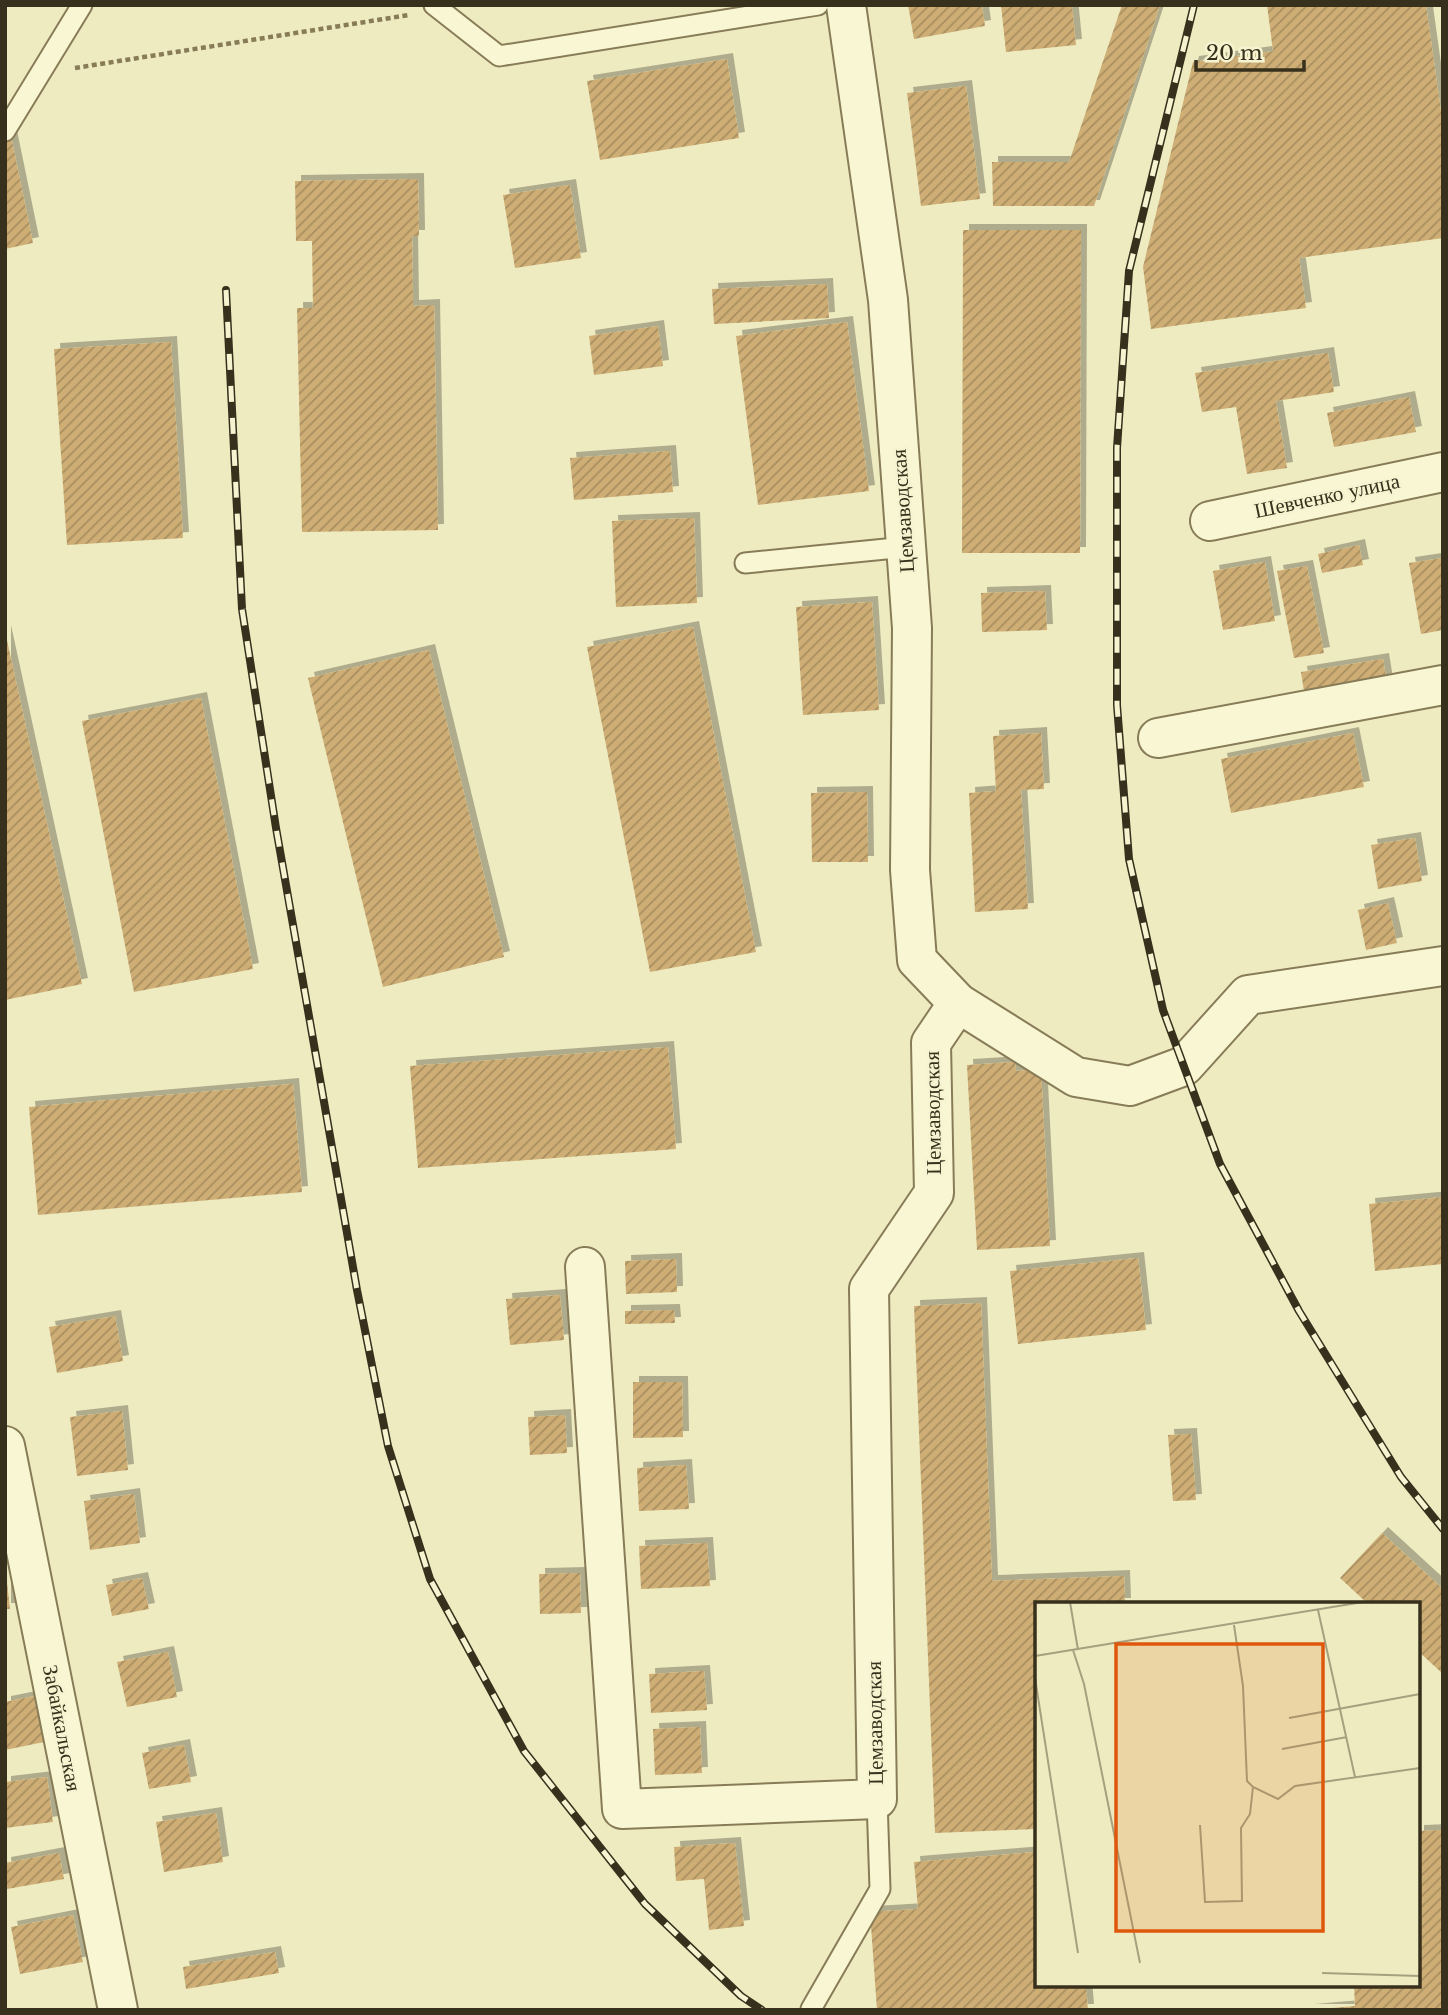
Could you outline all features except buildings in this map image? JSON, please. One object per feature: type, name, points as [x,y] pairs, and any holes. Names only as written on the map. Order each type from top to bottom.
[{"type":"street","name":"Цемзаводская","points":[[846,5],[888,300],[912,628],[910,870],[917,960],[958,1003],[1076,1077],[1130,1086],[1184,1066],[1248,995],[1443,966]]},
{"type":"street","name":"Шевченко улица","points":[[1210,521],[1443,472]]},
{"type":"street","points":[[1158,738],[1443,685]]},
{"type":"street","name":"Цемзаводская","points":[[585,1267],[622,1809],[877,1799],[869,1289],[934,1193],[931,1042],[958,1003]]},
{"type":"street","name":"Забайкальская","points":[[5,1446],[118,2010]]},
{"type":"lane","points":[[5,131],[82,5]]},
{"type":"lane","points":[[437,8],[499,55],[818,5]]},
{"type":"lane","points":[[745,563],[906,547]]},
{"type":"lane","points":[[811,2009],[880,1889],[877,1799]]},
{"type":"path","points":[[38,74],[437,8]]},
{"type":"railway","points":[[1194,5],[1129,271],[1117,448],[1117,705],[1129,859],[1163,1010],[1220,1164],[1299,1311],[1401,1477],[1443,1529]]},
{"type":"railway","points":[[226,290],[242,609],[276,828],[357,1290],[388,1446],[430,1579],[524,1751],[645,1904],[741,1996],[762,2010]]}]
